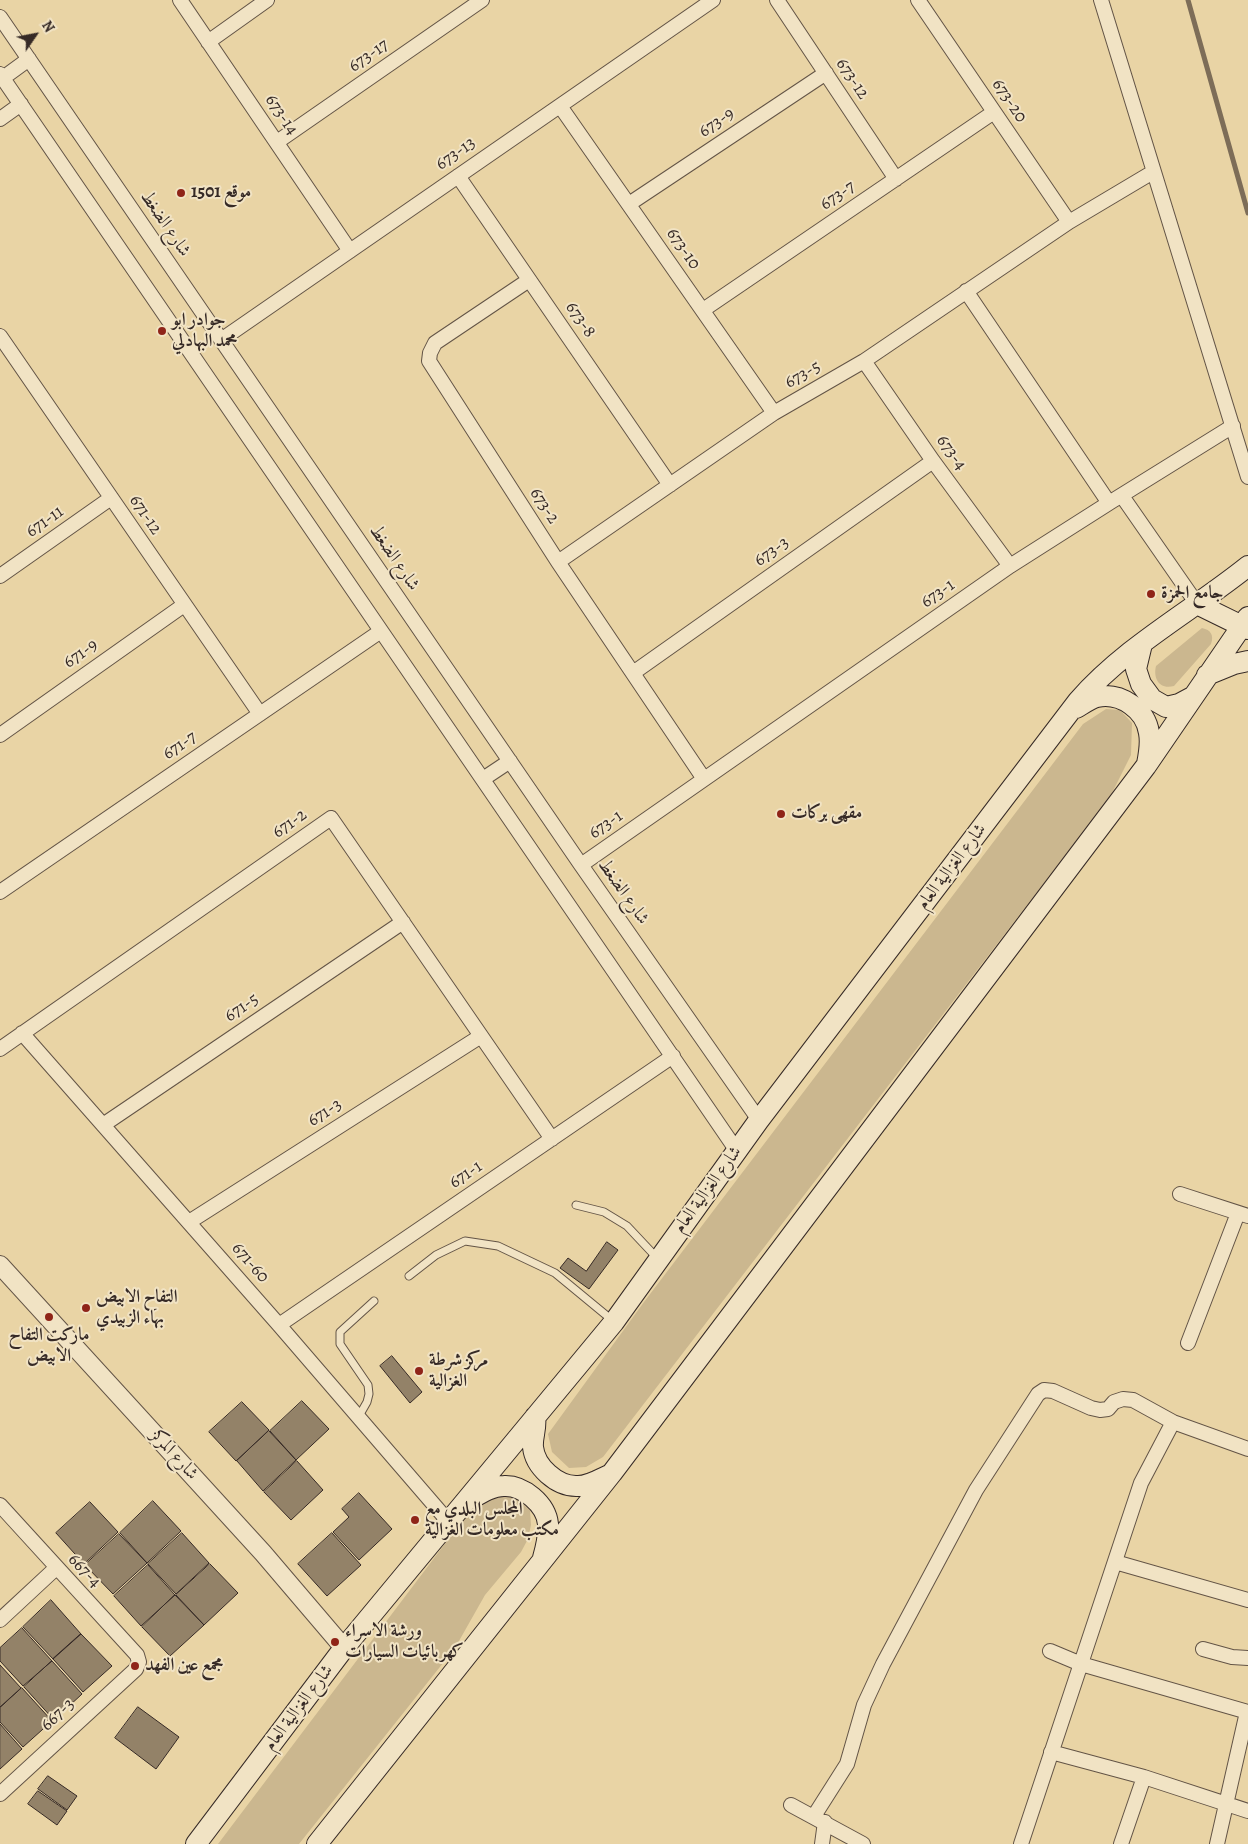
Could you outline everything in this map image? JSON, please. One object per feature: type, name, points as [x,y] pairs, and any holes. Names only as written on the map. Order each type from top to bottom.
[{"type":"main road","name":"شارع الغزالية العام","points":[[196,1844],[344,1648],[614,1322],[759,1120],[1070,711],[1094,683],[1142,644],[1248,566]]},
{"type":"main road","points":[[317,1844],[612,1473],[1146,766],[1208,675],[1246,624],[1197,604]]},
{"type":"main road","points":[[1142,644],[1136,669],[1141,684],[1152,699],[1166,707],[1179,704],[1194,696]]},
{"type":"main road","points":[[1208,675],[1234,664],[1248,661]]},
{"type":"main road","points":[[1070,711],[1096,697],[1108,696],[1122,699],[1137,709],[1146,720],[1150,734],[1146,766]]},
{"type":"main road","points":[[534,1417],[536,1425],[533,1449],[538,1461],[546,1472],[561,1483],[575,1486],[587,1485],[612,1473]]},
{"type":"main road","points":[[463,1503],[494,1487],[505,1486],[519,1489],[534,1499],[543,1510],[548,1522],[548,1535],[542,1563]]},
{"type":"street","name":"673-14","points":[[180,0],[350,251]]},
{"type":"street","points":[[208,42],[267,0]]},
{"type":"street","name":"673-17","points":[[277,142],[482,0]]},
{"type":"street","name":"673-13","points":[[221,340],[713,0]]},
{"type":"street","name":"673-12","points":[[777,0],[896,179]]},
{"type":"street","name":"673-20","points":[[918,0],[1070,222]]},
{"type":"street","points":[[1101,0],[1248,477]]},
{"type":"street","name":"شارع الضغط","points":[[0,17],[581,865],[759,1120]]},
{"type":"street","points":[[29,59],[1,76],[737,1151]]},
{"type":"street","name":"673-9","points":[[629,204],[826,73]]},
{"type":"street","points":[[0,119],[21,104]]},
{"type":"street","name":"673-10","points":[[560,106],[774,413]]},
{"type":"street","name":"673-7","points":[[703,310],[994,112]]},
{"type":"street","name":"673-5","points":[[558,562],[774,413],[864,361],[1070,222],[1153,172]]},
{"type":"street","name":"673-8","points":[[458,176],[670,485]]},
{"type":"street","name":"673-2","points":[[529,280],[435,343],[430,353],[429,361],[558,562],[704,779]]},
{"type":"street","points":[[966,291],[1109,503]]},
{"type":"street","name":"671-12","points":[[0,336],[260,714]]},
{"type":"street","name":"673-4","points":[[864,361],[1010,566]]},
{"type":"street","name":"673-1","points":[[581,865],[1010,566],[1233,426]]},
{"type":"street","name":"673-3","points":[[633,673],[934,461]]},
{"type":"street","points":[[1122,496],[1197,604]]},
{"type":"street","name":"671-11","points":[[2,569],[111,498]]},
{"type":"street","name":"671-9","points":[[0,735],[184,605]]},
{"type":"street","name":"671-7","points":[[0,892],[381,631]]},
{"type":"street","points":[[483,779],[510,761]]},
{"type":"street","name":"671-2","points":[[0,1049],[331,818],[552,1139]]},
{"type":"street","name":"671-5","points":[[103,1125],[403,922]]},
{"type":"street","name":"671-60","points":[[22,1033],[280,1325],[448,1522]]},
{"type":"street","name":"671-3","points":[[189,1222],[481,1036]]},
{"type":"street","name":"671-1","points":[[280,1325],[673,1056]]},
{"type":"street","points":[[1180,1194],[1243,1214],[1188,1343]]},
{"type":"street","name":"شارع المركز","points":[[0,1265],[263,1553],[344,1648]]},
{"type":"street","points":[[822,1844],[819,1819],[846,1764],[864,1705],[883,1664],[976,1490],[1038,1394],[1044,1390],[1053,1391],[1091,1408],[1100,1410],[1108,1409],[1114,1402],[1123,1399],[1133,1400],[1173,1422],[1248,1449]]},
{"type":"street","points":[[1021,1844],[1141,1483],[1173,1422]]},
{"type":"street","name":"667-4","points":[[0,1505],[137,1655],[139,1662]]},
{"type":"street","points":[[1115,1562],[1248,1600]]},
{"type":"street","points":[[0,1620],[56,1568]]},
{"type":"street","points":[[1203,1649],[1232,1657],[1248,1658]]},
{"type":"street","points":[[1050,1651],[1081,1664],[1248,1712],[1217,1844]]},
{"type":"street","name":"667-3","points":[[0,1794],[136,1668],[139,1662]]},
{"type":"street","points":[[1051,1752],[1144,1776],[1248,1811]]},
{"type":"street","points":[[1121,1844],[1144,1776]]},
{"type":"street","points":[[791,1805],[863,1844]]},
{"type":"lane","points":[[576,1205],[604,1212],[628,1226],[658,1259]]},
{"type":"lane","points":[[409,1276],[436,1255],[465,1242],[498,1246],[554,1273],[614,1322]]},
{"type":"lane","points":[[359,1416],[366,1402],[368,1385],[340,1344],[340,1332],[374,1301]]},
{"type":"shaded area","points":[[1202,628],[1211,633],[1211,644],[1174,686],[1161,685],[1156,679],[1156,666]]},
{"type":"shaded area","points":[[1106,709],[1120,710],[1132,723],[1131,755],[1110,797],[603,1457],[586,1467],[569,1468],[552,1452],[548,1434],[644,1302],[1083,724]]},
{"type":"shaded area","points":[[513,1490],[530,1510],[531,1525],[528,1539],[521,1552],[485,1595],[455,1648],[299,1844],[218,1844],[478,1500]]},
{"type":"building","points":[[607,1242],[618,1250],[589,1289],[560,1268],[568,1258],[586,1271]]},
{"type":"building","points":[[392,1356],[422,1392],[410,1403],[380,1366]]},
{"type":"building","points":[[302,1401],[329,1429],[296,1460],[270,1431]]},
{"type":"building","points":[[242,1402],[269,1430],[236,1461],[209,1432]]},
{"type":"building","points":[[269,1431],[296,1460],[263,1491],[237,1461]]},
{"type":"building","points":[[297,1461],[323,1490],[291,1520],[264,1492]]},
{"type":"building","points":[[359,1493],[392,1529],[359,1560],[333,1532],[349,1517],[342,1509]]},
{"type":"building","points":[[153,1501],[181,1531],[147,1563],[120,1533]]},
{"type":"building","points":[[90,1502],[118,1532],[84,1564],[56,1533]]},
{"type":"building","points":[[182,1533],[209,1563],[176,1594],[148,1564]]},
{"type":"building","points":[[332,1533],[361,1565],[327,1596],[298,1564]]},
{"type":"building","points":[[119,1534],[147,1563],[113,1594],[85,1565]]},
{"type":"building","points":[[210,1564],[238,1593],[204,1625],[176,1595]]},
{"type":"building","points":[[148,1565],[175,1595],[141,1626],[114,1596]]},
{"type":"building","points":[[175,1595],[204,1625],[170,1656],[142,1627]]},
{"type":"building","points":[[51,1600],[81,1634],[53,1659],[23,1627]]},
{"type":"building","points":[[22,1628],[52,1661],[23,1686],[0,1661],[0,1648]]},
{"type":"building","points":[[81,1634],[112,1666],[83,1692],[53,1659]]},
{"type":"building","points":[[52,1661],[82,1694],[54,1720],[24,1687]]},
{"type":"building","points":[[0,1665],[21,1688],[0,1707]]},
{"type":"building","points":[[22,1688],[52,1721],[23,1747],[0,1722],[0,1708]]},
{"type":"building","points":[[138,1707],[179,1737],[156,1769],[115,1738]]},
{"type":"building","points":[[0,1724],[22,1749],[0,1769]]},
{"type":"building","points":[[48,1776],[77,1796],[67,1810],[38,1789]]},
{"type":"building","points":[[38,1791],[67,1811],[57,1825],[28,1804]]},
{"type":"waterway","points":[[1188,0],[1248,213]]},
{"type":"place","name":"موقع 1501","points":[[181,193]]},
{"type":"place","name":"جوادر ابو محمد البهادلي","points":[[162,331]]},
{"type":"place","name":"جامع الحمزة","points":[[1151,594]]},
{"type":"place","name":"مقهى بركات","points":[[781,814]]},
{"type":"place","name":"التفاح الابيض بهاء الزبيدي","points":[[86,1308]]},
{"type":"place","name":"ماركت التفاح الابيض","points":[[49,1317]]},
{"type":"place","name":"مركز شرطة الغزالية","points":[[419,1371]]},
{"type":"place","name":"المجلس البلدي مع مكتب معلومات الغزالية","points":[[415,1520]]},
{"type":"place","name":"ورشة الاسراء كهربائيات السيارات","points":[[335,1642]]},
{"type":"place","name":"مجمع عين الفهد","points":[[135,1666]]}]
